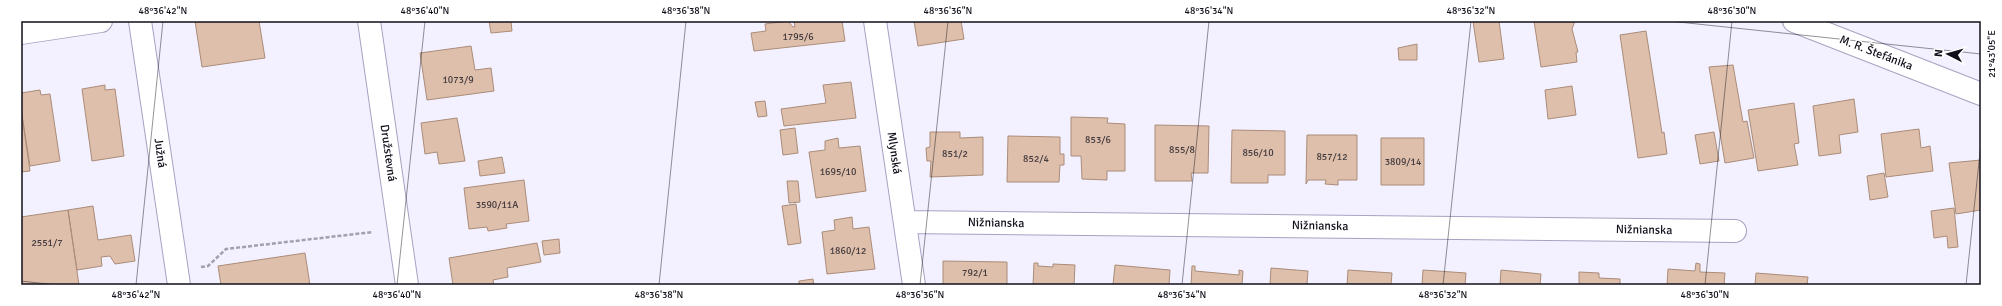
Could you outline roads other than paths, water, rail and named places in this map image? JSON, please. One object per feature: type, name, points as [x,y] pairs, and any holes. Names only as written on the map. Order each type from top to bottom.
[{"type":"street","points":[[21,33],[102,21]]},
{"type":"street","name":"Južná","points":[[140,21],[178,278]]},
{"type":"street","name":"Družstevná","points":[[369,21],[408,285]]},
{"type":"street","name":"Mlynská","points":[[875,21],[914,285]]},
{"type":"street","name":"M. R. Štefánika","points":[[1794,21],[1981,94]]},
{"type":"street","name":"Nižnianska","points":[[905,222],[1735,231]]}]
